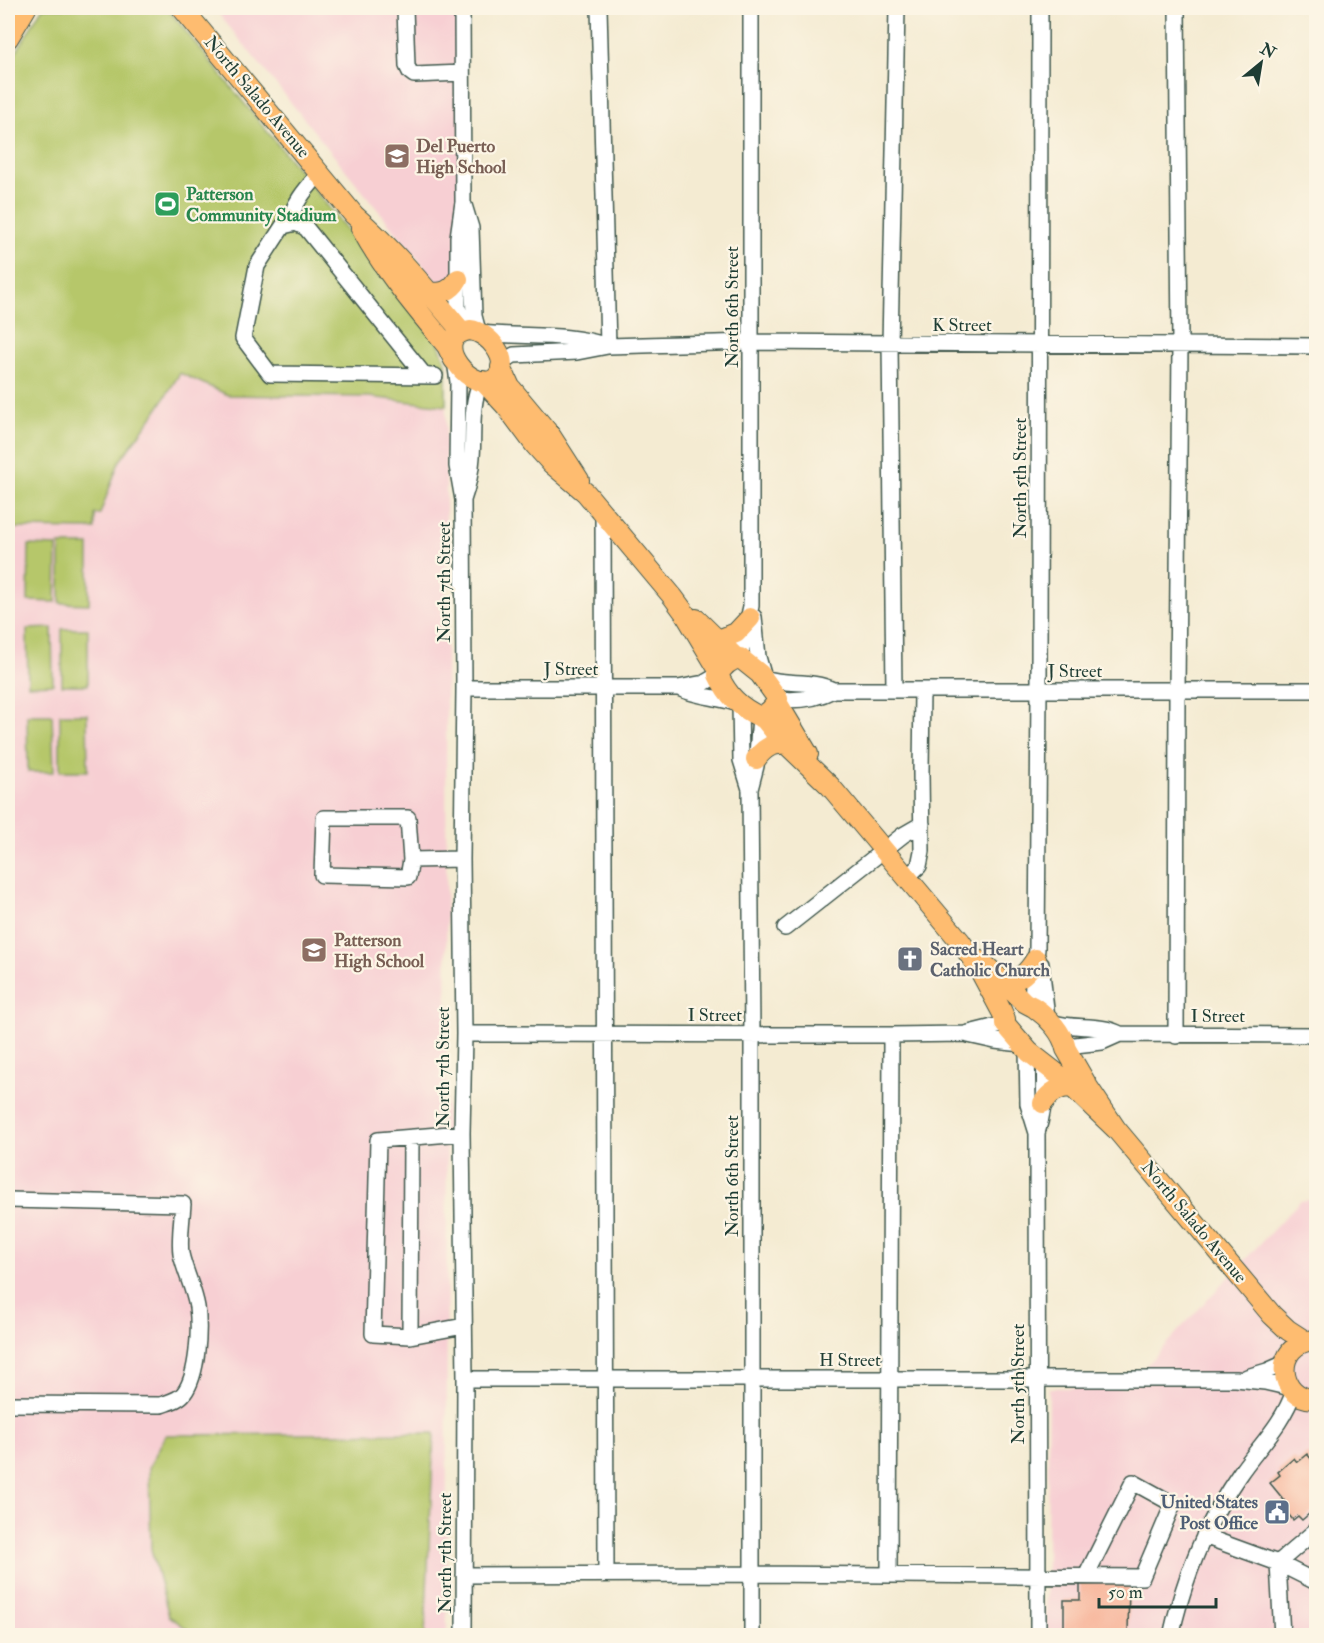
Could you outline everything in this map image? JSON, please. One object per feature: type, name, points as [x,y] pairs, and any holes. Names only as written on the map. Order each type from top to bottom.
[{"type":"main road","points":[[8,38],[26,8]]},
{"type":"main road","name":"North Salado Avenue","points":[[182,8],[354,215],[393,251],[427,291],[472,332]]},
{"type":"main road","name":"North Salado Avenue","points":[[354,215],[378,258],[447,346],[454,361]]},
{"type":"main road","points":[[427,291],[446,292],[458,279]]},
{"type":"main road","points":[[472,332],[493,343],[498,351],[501,366],[495,379],[482,381],[462,371],[454,361],[451,346],[456,337],[472,332]]},
{"type":"main road","name":"North Salado Avenue","points":[[501,366],[515,394],[538,419],[562,452],[586,493]]},
{"type":"main road","name":"North Salado Avenue","points":[[482,381],[552,464],[586,493],[603,512],[673,597],[684,612],[727,690],[739,704],[761,716],[778,736],[830,786],[960,941],[978,967],[1005,1022],[1024,1047],[1073,1087],[1116,1129],[1272,1315],[1288,1330],[1312,1337]]},
{"type":"main road","name":"North Salado Avenue","points":[[673,597],[738,659],[755,669],[764,678],[801,743],[830,786]]},
{"type":"main road","points":[[718,640],[736,633],[743,626],[750,612]]},
{"type":"main road","points":[[719,673],[726,664],[738,659]]},
{"type":"main road","points":[[761,716],[775,706],[778,700]]},
{"type":"main road","points":[[756,759],[768,746],[787,744]]},
{"type":"main road","name":"North Salado Avenue","points":[[960,941],[1005,984],[1039,1012],[1066,1048],[1116,1129]]},
{"type":"main road","points":[[1005,984],[1021,977],[1032,966],[1037,954]]},
{"type":"main road","points":[[1043,1103],[1055,1090],[1073,1087]]},
{"type":"main road","name":"North Salado Avenue","points":[[1272,1315],[1282,1336],[1285,1375],[1293,1390]]},
{"type":"main road","points":[[1285,1361],[1295,1347],[1312,1337]]},
{"type":"main road","points":[[1293,1390],[1304,1397],[1317,1399]]},
{"type":"street","points":[[405,8],[407,66],[410,72],[414,75],[462,73]]},
{"type":"street","points":[[462,8],[463,202],[459,224],[459,314],[472,332]]},
{"type":"street","points":[[599,8],[608,346]]},
{"type":"street","name":"North 6th Street","points":[[751,8],[750,612],[764,678]]},
{"type":"street","points":[[894,690],[890,344],[897,8]]},
{"type":"street","name":"North 5th Street","points":[[1039,1012],[1033,983],[1037,954],[1039,690],[1040,8]]},
{"type":"street","points":[[1176,1036],[1180,345],[1177,8]]},
{"type":"street","points":[[289,224],[292,210],[298,200],[320,174]]},
{"type":"street","points":[[463,202],[471,228],[474,321],[472,332]]},
{"type":"street","points":[[296,223],[306,228],[430,376],[270,374],[243,339],[257,266],[283,226],[289,224],[296,223]]},
{"type":"street","name":"K Street","points":[[472,332],[556,335],[608,346]]},
{"type":"street","name":"K Street","points":[[501,366],[505,360],[513,356],[577,352],[608,346],[751,342],[1317,346]]},
{"type":"street","name":"North 7th Street","points":[[454,361],[458,382],[457,466],[463,500],[464,1635]]},
{"type":"street","name":"North 7th Street","points":[[463,500],[472,459],[475,397],[482,381]]},
{"type":"street","points":[[603,512],[606,1574]]},
{"type":"street","name":"North 6th Street","points":[[738,659],[750,612]]},
{"type":"street","name":"J Street","points":[[464,688],[678,688],[704,683],[719,673]]},
{"type":"street","name":"J Street","points":[[764,678],[777,682],[819,684],[833,690],[1317,690]]},
{"type":"street","name":"J Street","points":[[678,688],[739,704]]},
{"type":"street","name":"J Street","points":[[778,700],[806,699],[833,690]]},
{"type":"street","points":[[907,877],[919,866],[922,851],[922,690]]},
{"type":"street","points":[[739,704],[741,760],[750,789]]},
{"type":"street","name":"North 6th Street","points":[[752,1635],[750,789],[761,716]]},
{"type":"street","points":[[324,818],[408,818],[411,860],[408,877],[322,875],[324,818]]},
{"type":"street","points":[[785,928],[884,849],[922,824]]},
{"type":"street","points":[[411,860],[462,860]]},
{"type":"street","points":[[1005,1022],[1012,1008],[1039,1012]]},
{"type":"street","name":"I Street","points":[[1039,1012],[1064,1026],[1106,1028],[1120,1034],[1317,1035]]},
{"type":"street","name":"I Street","points":[[965,1034],[1005,1022]]},
{"type":"street","name":"I Street","points":[[464,1034],[965,1034],[1024,1047]]},
{"type":"street","name":"I Street","points":[[1066,1048],[1102,1042],[1120,1034]]},
{"type":"street","points":[[889,1575],[891,1035]]},
{"type":"street","name":"North 5th Street","points":[[1024,1047],[1028,1104],[1037,1132]]},
{"type":"street","points":[[1047,1065],[1058,1060],[1066,1048]]},
{"type":"street","name":"North 5th Street","points":[[1038,1635],[1037,1132],[1047,1065]]},
{"type":"street","points":[[462,1133],[378,1140],[373,1334],[410,1336],[464,1326]]},
{"type":"street","points":[[410,1336],[411,1138]]},
{"type":"street","points":[[8,1200],[183,1204],[181,1252],[196,1306],[197,1342],[192,1375],[183,1394],[176,1400],[160,1406],[8,1404]]},
{"type":"street","name":"H Street","points":[[1236,1379],[1261,1373],[1285,1361]]},
{"type":"street","name":"H Street","points":[[465,1379],[1236,1379],[1265,1382],[1293,1390]]},
{"type":"street","points":[[1171,1635],[1189,1572],[1204,1536],[1239,1474],[1287,1410],[1293,1390]]},
{"type":"street","points":[[1276,1427],[1297,1410],[1317,1399]]},
{"type":"street","points":[[464,1575],[752,1574],[1142,1577],[1173,1504],[1133,1482],[1086,1576]]},
{"type":"street","points":[[1278,1563],[1317,1530]]},
{"type":"street","points":[[1204,1536],[1278,1563],[1317,1582]]},
{"type":"street","points":[[1278,1563],[1282,1635]]},
{"type":"shaded area","points":[[42,8],[444,351],[446,406],[447,1635],[8,1636],[8,66]]},
{"type":"shaded area","name":"Del Puerto High School","points":[[214,8],[463,8],[455,305]]},
{"type":"shaded area","points":[[1316,1199],[1316,1635],[1046,1636],[1049,1388],[1125,1388],[1300,1201]]},
{"type":"green space","name":"Patterson Community Stadium","points":[[42,8],[167,8],[438,342],[446,362],[446,406],[369,397],[228,395],[180,373],[157,410],[119,462],[100,514],[95,514],[95,529],[8,528],[8,66]]},
{"type":"green space","points":[[29,545],[57,546],[56,602],[28,601]]},
{"type":"green space","points":[[60,545],[89,545],[89,604],[60,603]]},
{"type":"green space","points":[[52,628],[53,684],[28,685],[27,629]]},
{"type":"green space","points":[[62,629],[88,629],[88,685],[62,685]]},
{"type":"green space","points":[[60,714],[87,714],[88,771],[60,771]]},
{"type":"green space","points":[[27,715],[52,715],[54,772],[28,772]]},
{"type":"green space","points":[[434,1433],[425,1635],[196,1635],[169,1616],[151,1549],[149,1467],[166,1435]]},
{"type":"building","points":[[1307,1454],[1313,1461],[1316,1458],[1316,1508],[1302,1520],[1298,1516],[1293,1520],[1284,1509],[1288,1505],[1270,1483],[1280,1475],[1278,1472],[1294,1458],[1297,1462]]},
{"type":"building","points":[[1080,1582],[1129,1583],[1128,1633],[1113,1633],[1113,1636],[1064,1636],[1064,1600],[1080,1600]]},
{"type":"place","name":"Del Puerto High School","points":[[397,156]]},
{"type":"place","name":"Patterson Community Stadium","points":[[167,204]]},
{"type":"place","name":"Patterson High School","points":[[314,950]]},
{"type":"place","name":"Sacred Heart Catholic Church","points":[[910,959]]},
{"type":"place","name":"United States Post Office","points":[[1277,1512]]}]
